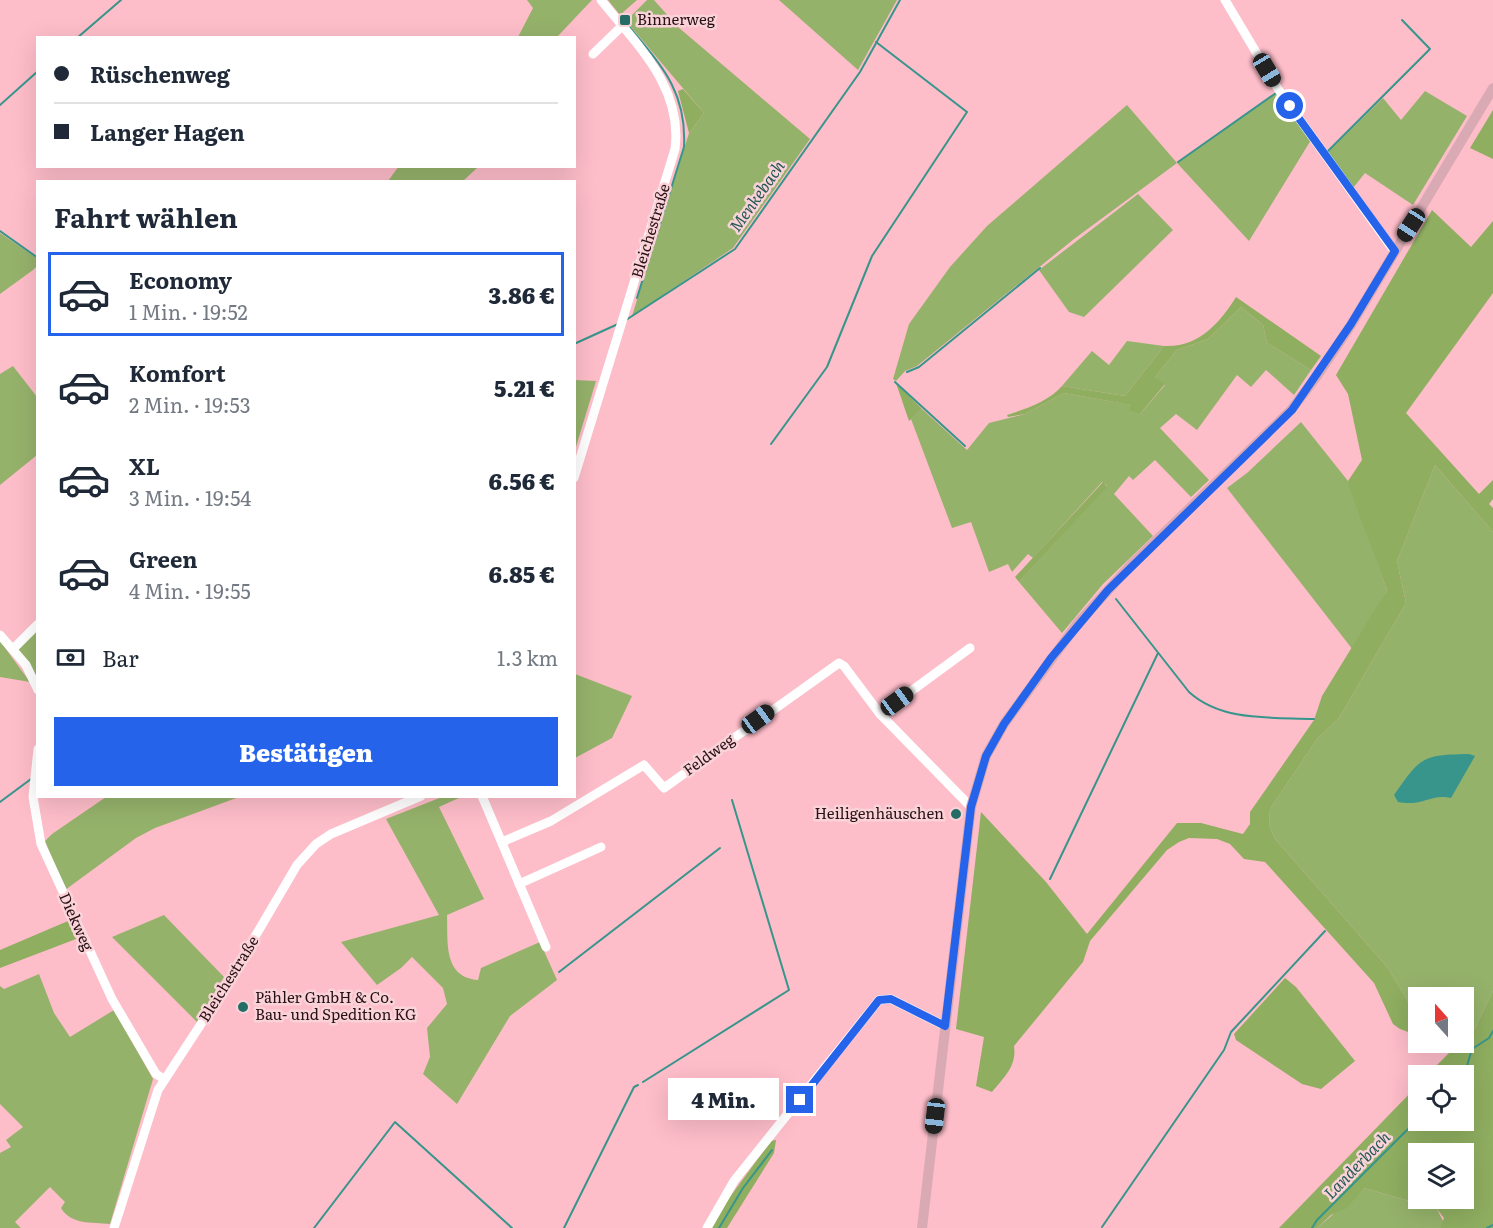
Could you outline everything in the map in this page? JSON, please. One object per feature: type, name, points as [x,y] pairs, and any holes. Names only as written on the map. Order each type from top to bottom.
[{"type":"main road","points":[[922,1228],[971,807],[986,756],[1004,724],[1078,623],[1133,563],[1292,410],[1351,324],[1493,88]]},
{"type":"street","name":"Bleichestraße","points":[[576,472],[626,314],[675,149],[677,134],[673,104],[663,81],[601,0]]},
{"type":"street","points":[[1225,0],[1278,89],[1395,251]]},
{"type":"street","points":[[593,54],[622,26]]},
{"type":"street","points":[[13,649],[36,626]]},
{"type":"street","points":[[0,635],[26,665],[36,686]]},
{"type":"street","points":[[880,714],[970,648]]},
{"type":"street","name":"Feldweg","points":[[502,842],[551,821],[644,765],[664,788],[833,665],[839,663],[844,666],[880,714],[971,807]]},
{"type":"street","name":"Diekweg","points":[[36,760],[33,784],[34,808],[41,844],[112,999],[156,1074],[164,1079]]},
{"type":"street","name":"Bleichestraße","points":[[114,1228],[153,1104],[164,1079],[229,981],[287,881],[305,855],[316,844],[345,827],[416,798]]},
{"type":"street","points":[[483,798],[546,947]]},
{"type":"street","points":[[519,884],[601,847]]},
{"type":"street","points":[[707,1228],[734,1181],[879,1000],[891,999],[945,1026]]},
{"type":"green space","points":[[527,0],[592,0],[558,36],[519,36],[533,8]]},
{"type":"green space","points":[[608,0],[637,0],[620,15]]},
{"type":"green space","points":[[647,0],[654,0],[678,27],[810,139],[733,248],[632,316],[689,133],[704,113],[626,21]]},
{"type":"green space","points":[[779,0],[897,0],[858,70]]},
{"type":"green space","points":[[683,89],[704,113],[689,133],[678,91]]},
{"type":"green space","points":[[1425,91],[1467,116],[1413,205],[1365,173],[1353,188],[1327,153],[1383,98],[1401,120]]},
{"type":"green space","points":[[1277,93],[1311,140],[1249,241],[1177,163]]},
{"type":"green space","points":[[1127,105],[1177,163],[1074,239],[917,366],[905,371],[896,381],[893,379],[909,324],[950,267],[987,226]]},
{"type":"green space","points":[[1493,110],[1493,159],[1470,148]]},
{"type":"green space","points":[[398,168],[477,168],[464,180],[389,180]]},
{"type":"green space","points":[[1138,194],[1173,230],[1084,317],[1069,312],[1039,270]]},
{"type":"green space","points":[[1432,210],[1471,247],[1493,221],[1493,293],[1406,413],[1479,494],[1493,480],[1493,499],[1489,504],[1493,508],[1493,532],[1435,465],[1397,561],[1406,603],[1339,718],[1317,739],[1270,809],[1269,825],[1275,839],[1388,968],[1408,1001],[1408,1032],[1393,1024],[1374,983],[1265,862],[1244,859],[1230,844],[1217,839],[1189,838],[1167,850],[1090,941],[1083,962],[1014,1046],[1012,1065],[992,1092],[976,1086],[984,1037],[956,1029],[981,812],[1046,882],[1087,934],[1177,823],[1201,823],[1243,834],[1250,824],[1250,812],[1314,720],[1322,696],[1387,590],[1349,487],[1348,481],[1362,460],[1348,394],[1336,375]]},
{"type":"green space","points":[[0,233],[36,258],[36,267],[0,294]]},
{"type":"green space","points":[[1236,297],[1321,356],[1311,370],[1267,343],[1263,325],[1241,307],[1208,339],[1177,350],[1155,377],[1165,384],[1140,414],[1129,410],[1131,405],[1064,393],[1025,414],[1008,417],[1007,415],[1044,400],[1062,386],[1125,396],[1164,346],[1187,343],[1207,332],[1223,316]]},
{"type":"green space","points":[[1241,307],[1263,325],[1267,343],[1311,370],[1294,395],[1266,370],[1251,387],[1237,375],[1197,430],[1176,414],[1160,428],[1209,480],[1191,497],[1155,460],[1133,480],[1129,476],[1114,494],[1153,536],[1103,584],[1062,633],[1019,582],[1107,486],[1102,482],[1033,558],[1028,554],[1012,572],[1008,564],[989,572],[971,522],[952,528],[911,419],[922,409],[967,450],[989,423],[1025,414],[1064,393],[1132,405],[1140,414],[1165,385],[1155,377],[1177,350],[1208,339]]},
{"type":"green space","points":[[1127,341],[1164,346],[1125,396],[1062,386],[1092,351],[1109,365]]},
{"type":"green space","points":[[13,366],[36,396],[36,456],[0,485],[0,374]]},
{"type":"green space","points":[[576,380],[596,381],[576,447]]},
{"type":"green space","points":[[896,383],[922,409],[909,421]]},
{"type":"green space","points":[[1301,422],[1348,481],[1387,590],[1353,650],[1227,488],[1247,473]]},
{"type":"green space","points":[[1435,465],[1493,532],[1493,991],[1474,1030],[1474,987],[1408,987],[1408,1001],[1388,968],[1275,839],[1269,825],[1270,809],[1317,739],[1339,718],[1406,603],[1397,561]]},
{"type":"green space","points":[[1103,482],[1107,487],[1019,582],[1015,577]]},
{"type":"green space","points":[[36,628],[36,679],[19,652],[19,645]]},
{"type":"green space","points":[[0,641],[30,682],[0,677]]},
{"type":"green space","points":[[576,674],[632,696],[612,738],[576,757]]},
{"type":"green space","points":[[105,798],[236,798],[155,828],[136,838],[65,890],[45,841]]},
{"type":"green space","points":[[439,798],[459,798],[439,807],[484,899],[447,915],[448,947],[453,965],[467,977],[478,980],[481,968],[540,942],[557,980],[510,1016],[457,1104],[423,1074],[430,1057],[427,1028],[447,1004],[443,988],[412,957],[377,985],[341,942],[439,915],[386,819]]},
{"type":"green space","points":[[164,915],[224,977],[197,1022],[112,937]]},
{"type":"green space","points":[[68,921],[76,939],[0,968],[0,950]]},
{"type":"green space","points":[[39,974],[54,1013],[70,1037],[114,1010],[153,1079],[110,1224],[82,1222],[70,1217],[61,1208],[65,1202],[50,1187],[15,1222],[21,1228],[0,1228],[0,1153],[11,1147],[6,1140],[23,1127],[0,1104],[0,986],[4,989]]},
{"type":"green space","points":[[1285,978],[1296,987],[1355,1061],[1321,1089],[1302,1084],[1236,1040],[1234,1034]]},
{"type":"green space","points":[[1493,991],[1493,1228],[1440,1228],[1444,1218],[1437,1209],[1474,1209],[1474,1143],[1408,1143],[1408,1201],[1364,1188],[1347,1208],[1331,1215],[1317,1228],[1279,1228],[1408,1095],[1408,1131],[1474,1131],[1474,1065],[1437,1065],[1449,1053],[1474,1053],[1474,1030]]},
{"type":"green space","points":[[776,1140],[774,1153],[727,1228],[711,1228],[724,1205],[771,1141]]},
{"type":"green space","points":[[1364,1188],[1408,1201],[1408,1209],[1437,1209],[1444,1223],[1440,1228],[1317,1228]]},
{"type":"water","points":[[1469,754],[1475,756],[1451,798],[1438,797],[1414,803],[1398,802],[1394,795],[1410,773],[1424,761],[1441,755]]},
{"type":"waterway","points":[[79,36],[121,0]]},
{"type":"waterway","name":"Menkebach","points":[[626,320],[735,249],[860,72],[900,0]]},
{"type":"waterway","points":[[1327,152],[1430,49],[1402,20]]},
{"type":"waterway","points":[[626,23],[669,79],[681,109],[684,127],[684,147],[637,298]]},
{"type":"waterway","points":[[771,444],[827,367],[872,256],[967,112],[876,42]]},
{"type":"waterway","points":[[0,105],[36,73]]},
{"type":"waterway","points":[[1178,162],[1276,93]]},
{"type":"waterway","points":[[0,231],[36,257]]},
{"type":"waterway","points":[[907,372],[919,367],[1040,268]]},
{"type":"waterway","name":"Menkebach","points":[[576,343],[618,324]]},
{"type":"waterway","points":[[895,382],[965,446]]},
{"type":"waterway","points":[[1116,599],[1189,692],[1202,702],[1216,709],[1248,716],[1314,719]]},
{"type":"waterway","points":[[1050,879],[1158,653]]},
{"type":"waterway","name":"Menkebach","points":[[0,802],[31,779]]},
{"type":"waterway","points":[[643,1082],[789,990],[732,800]]},
{"type":"waterway","points":[[559,972],[720,848]]},
{"type":"waterway","points":[[1102,1227],[1224,1050],[1231,1032],[1325,931]]},
{"type":"waterway","name":"Landerbach","points":[[1467,1065],[1472,1049],[1489,1038],[1493,1031]]},
{"type":"waterway","points":[[564,1228],[634,1087],[638,1085]]},
{"type":"waterway","points":[[314,1228],[395,1122],[512,1228]]},
{"type":"waterway","name":"Landerbach","points":[[1312,1228],[1317,1220],[1408,1129]]},
{"type":"waterway","points":[[719,1228],[743,1188],[772,1150]]},
{"type":"waterway","points":[[1487,1228],[1493,1225]]},
{"type":"place","name":"Binnerweg","points":[[625,20]]},
{"type":"place","name":"Heiligenhäuschen","points":[[956,814]]},
{"type":"place","name":"Pähler GmbH & Co. Bau- und Spedition KG","points":[[243,1007]]},
{"type":"route","points":[[800,1100],[879,1000],[891,999],[945,1026],[971,807],[986,756],[1004,724],[1078,623],[1108,590],[1133,563],[1292,410],[1351,324],[1395,251],[1389,246],[1290,106]]}]
